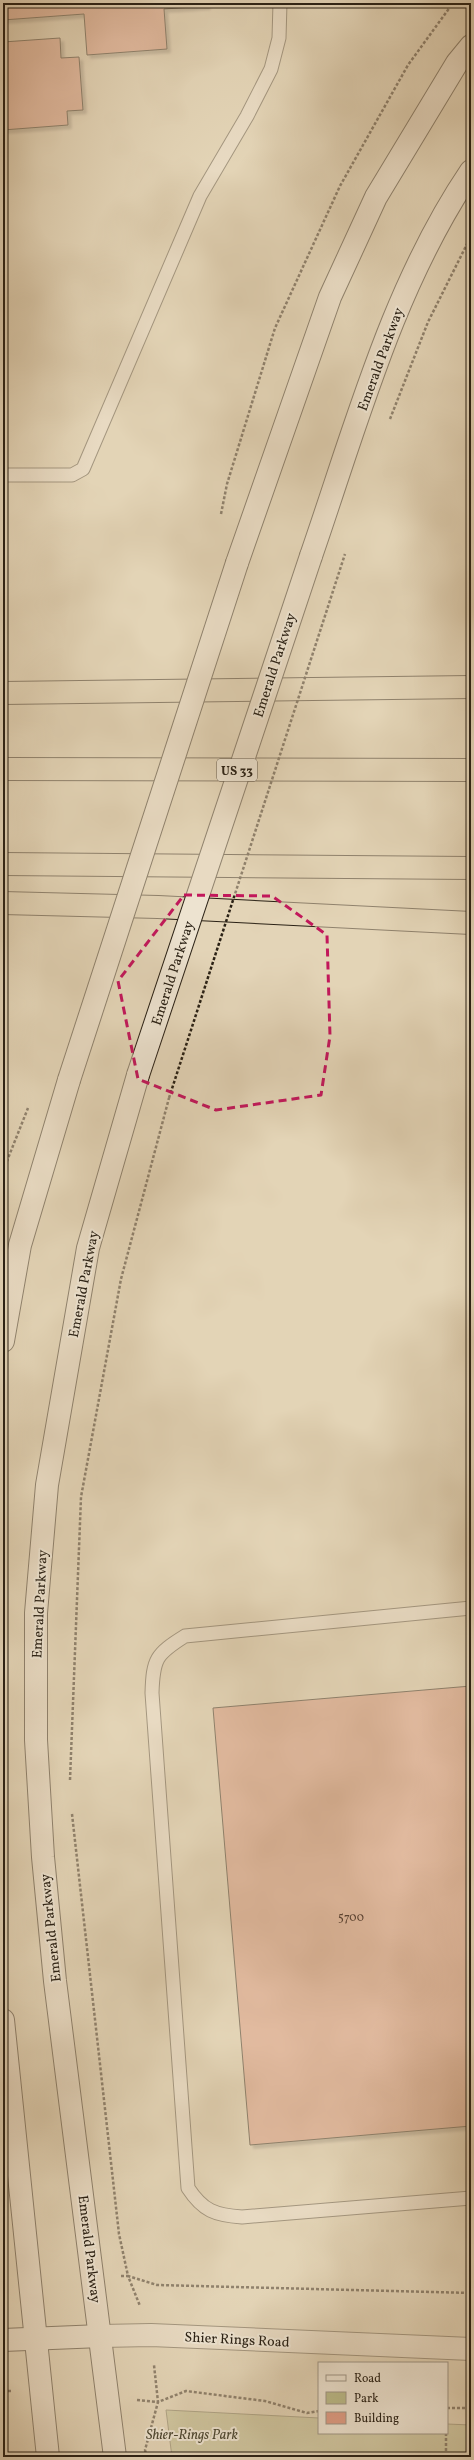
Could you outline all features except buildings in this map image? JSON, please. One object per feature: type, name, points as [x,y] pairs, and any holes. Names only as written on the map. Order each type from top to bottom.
[{"type":"highway","points":[[3,693],[471,687]]},
{"type":"highway","name":"US 33","points":[[3,769],[471,770]]},
{"type":"highway","points":[[3,864],[471,868]]},
{"type":"highway","points":[[3,903],[158,907],[471,923]]},
{"type":"main road","points":[[3,1342],[20,1245],[69,1080],[237,563],[330,297],[376,197],[457,63],[471,46]]},
{"type":"main road","name":"Emerald Parkway","points":[[115,2457],[101,2336],[55,1981],[43,1857],[38,1777],[36,1613],[47,1485],[88,1248],[138,1075],[311,556],[395,314],[449,204],[471,171]]},
{"type":"main road","points":[[3,2020],[48,2457]]},
{"type":"main road","name":"Shier Rings Road","points":[[3,2340],[151,2335],[471,2349]]},
{"type":"lane","points":[[3,475],[72,475],[83,469],[200,196],[247,116],[271,68],[279,38],[280,3]]},
{"type":"lane","points":[[471,1608],[185,1636],[165,1648],[152,1666],[152,1693],[188,2188],[198,2203],[220,2215],[242,2217],[471,2198]]},
{"type":"path","points":[[388,424],[428,322],[471,236]]},
{"type":"path","points":[[169,1098],[347,547]]},
{"type":"path","points":[[3,1171],[29,1107]]},
{"type":"path","points":[[147,2457],[146,2450],[158,2402],[186,2391],[265,2401],[307,2413],[318,2411]]},
{"type":"path","points":[[448,2408],[471,2408]]},
{"type":"path","points":[[446,2434],[446,2457]]},
{"type":"highlighted area","points":[[184,895],[272,896],[327,935],[330,1036],[321,1095],[216,1110],[138,1079],[118,981]]},
{"type":"green space","name":"Shier-Rings Park","points":[[166,2410],[318,2418],[318,2434],[448,2434],[448,2424],[471,2425],[471,2457],[172,2457]]}]
